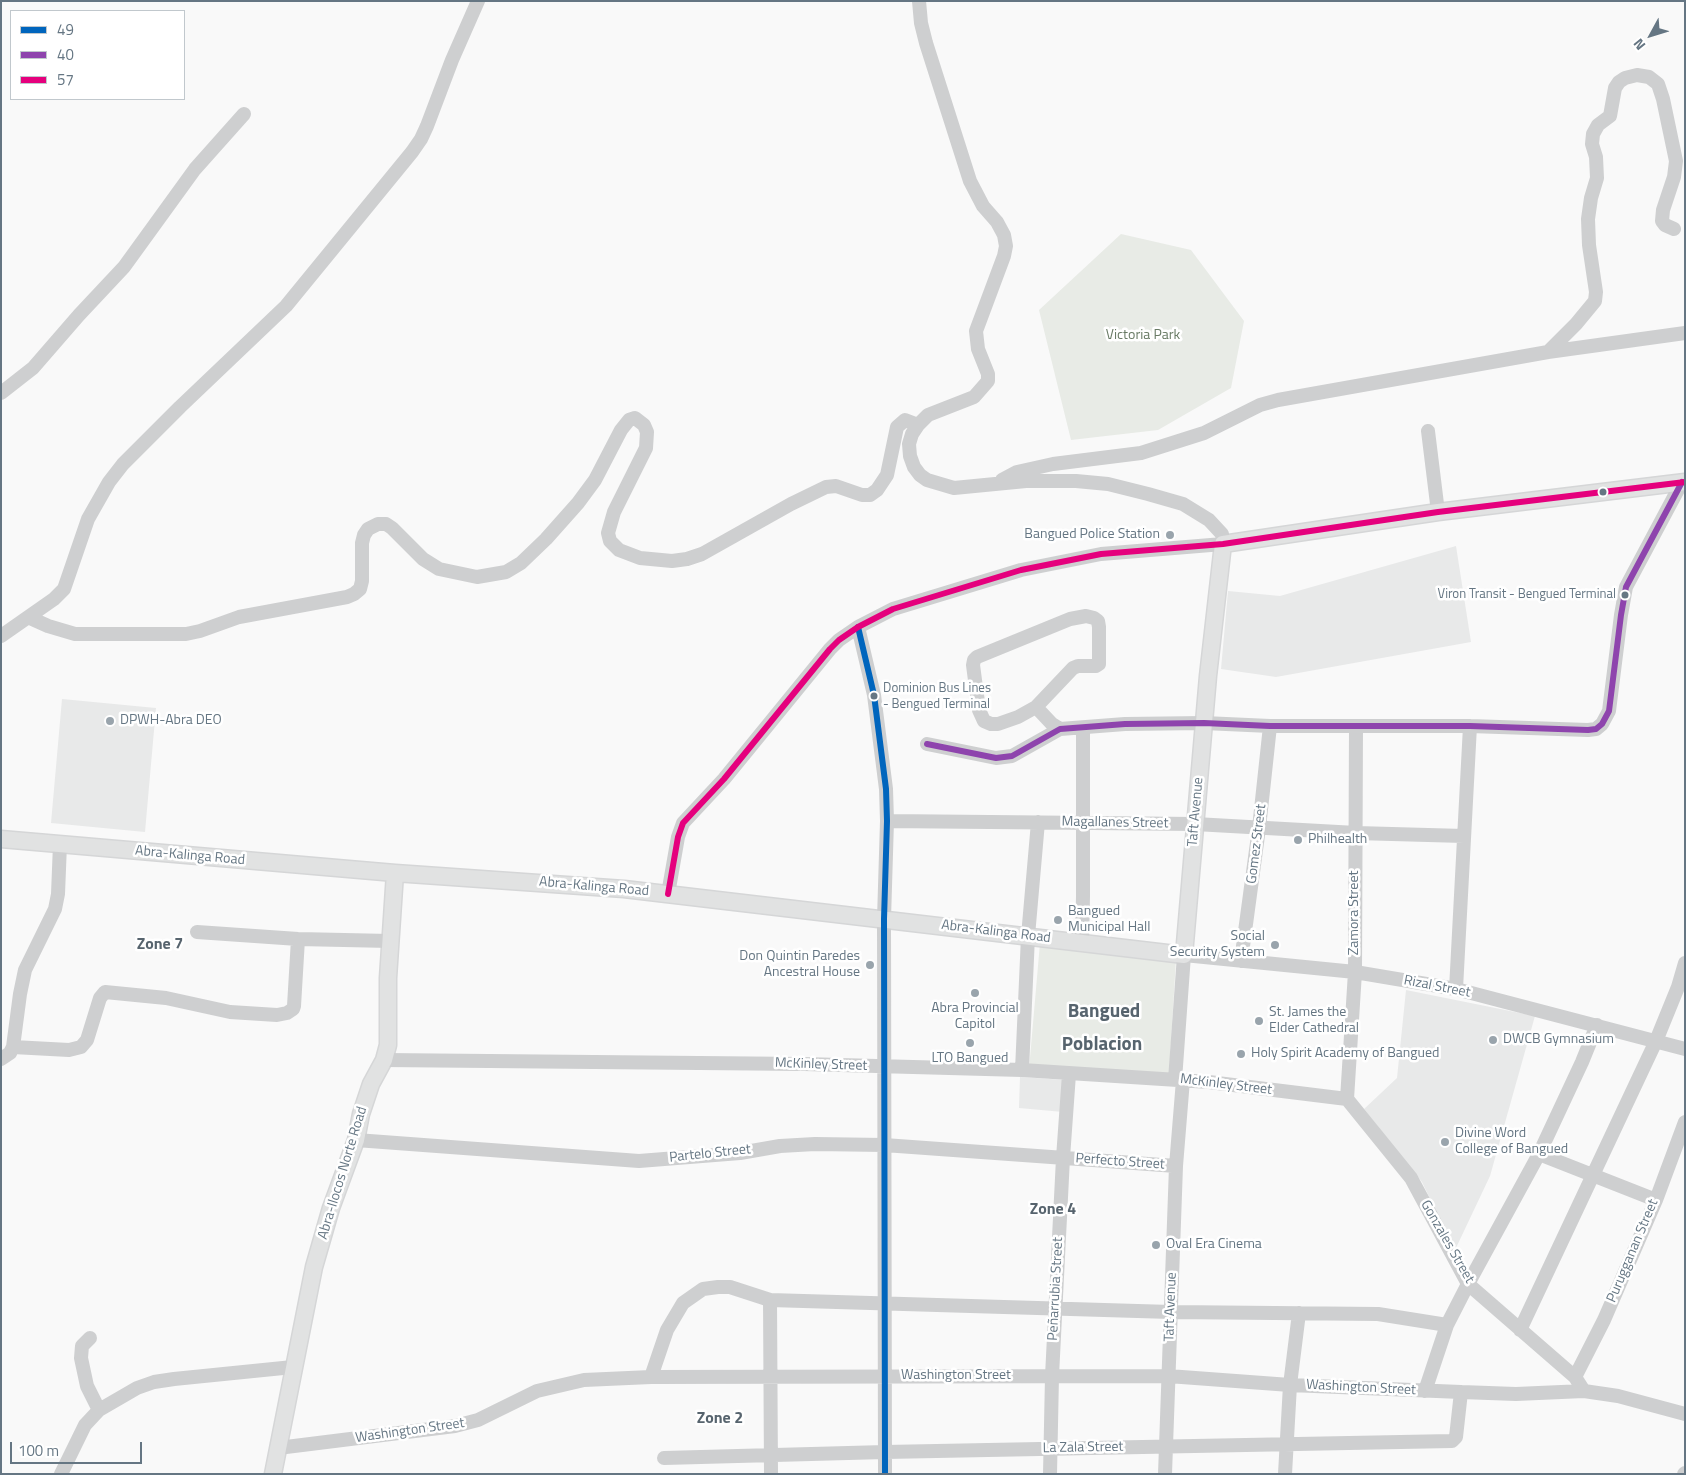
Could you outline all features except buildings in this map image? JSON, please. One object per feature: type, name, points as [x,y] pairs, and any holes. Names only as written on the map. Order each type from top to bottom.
[{"type":"main road","points":[[1223,544],[1438,512],[1684,482]]},
{"type":"main road","name":"Taft Avenue","points":[[1184,955],[1208,676],[1223,544]]},
{"type":"main road","name":"Abra-Kalinga Road","points":[[1,839],[395,873],[624,889],[1184,955]]},
{"type":"main road","name":"Abra-Ilocos Norte Road","points":[[273,1474],[314,1267],[331,1208],[356,1140],[361,1114],[371,1084],[384,1060],[388,1045],[388,978],[395,873]]},
{"type":"street","points":[[1,636],[54,599],[64,589],[88,519],[109,482],[123,464],[286,306],[412,152],[427,126],[452,60],[478,1]]},
{"type":"street","points":[[668,894],[678,837],[683,823],[724,779],[830,649],[839,640],[858,628],[893,609],[1021,570],[1101,554],[1223,544],[1222,534],[1209,520],[1183,504],[1108,484],[1076,481],[1026,481],[954,488],[927,480],[920,475],[910,456],[909,444],[918,424],[928,416],[974,397],[988,381],[988,374],[978,349],[976,331],[1006,246],[1004,235],[980,200],[970,180],[926,43],[921,23],[919,1]]},
{"type":"street","points":[[1548,352],[1576,324],[1595,301],[1596,292],[1588,228],[1591,198],[1597,178],[1596,157],[1592,144],[1593,134],[1598,125],[1610,116],[1615,88],[1619,82],[1626,78],[1638,75],[1649,76],[1658,84],[1663,99],[1676,161],[1674,177],[1663,210],[1662,221],[1665,225],[1674,229]]},
{"type":"street","points":[[1,392],[33,368],[124,267],[195,169],[244,114]]},
{"type":"street","points":[[994,484],[1017,472],[1053,464],[1149,450],[1204,433],[1260,405],[1278,400],[1548,352],[1685,333]]},
{"type":"street","points":[[28,617],[48,626],[75,634],[177,635],[200,631],[246,615],[347,597],[354,594],[360,588],[362,581],[362,543],[364,535],[378,524],[386,524],[392,528],[423,559],[439,569],[477,578],[506,572],[521,563],[546,539],[578,503],[595,480],[621,430],[629,420],[635,418],[644,424],[647,432],[646,448],[614,512],[608,533],[610,541],[619,550],[640,558],[672,561],[687,559],[702,554],[791,504],[826,487],[836,486],[862,495],[878,490],[887,475],[896,427],[905,420],[918,424]]},
{"type":"street","points":[[1428,431],[1438,512]]},
{"type":"street","points":[[927,744],[979,755],[1003,757],[1018,753],[1060,729],[1125,724],[1204,723],[1270,726],[1470,726],[1596,729],[1602,724],[1609,711],[1611,702],[1626,587],[1684,482]]},
{"type":"street","points":[[1086,616],[1094,618],[1098,621],[1099,627],[1099,664],[1096,666],[1078,666],[1073,668],[1036,707],[1018,717],[998,724],[984,721],[979,710],[974,660],[1070,619],[1086,616]]},
{"type":"street","points":[[858,628],[874,695],[886,789],[884,919],[885,1474]]},
{"type":"street","points":[[1036,707],[1052,724],[1060,729]]},
{"type":"street","name":"Gomez Street","points":[[1241,961],[1259,828],[1270,726]]},
{"type":"street","name":"Zamora Street","points":[[1347,1099],[1354,972],[1356,726]]},
{"type":"street","points":[[1456,989],[1470,726]]},
{"type":"street","points":[[1082,943],[1083,728]]},
{"type":"street","name":"Magallanes Street","points":[[886,821],[1195,824],[1356,833],[1464,836]]},
{"type":"street","points":[[1022,1070],[1028,936],[1038,822]]},
{"type":"street","points":[[1,1059],[10,1053],[13,1047],[25,970],[55,909],[58,894],[60,844]]},
{"type":"street","points":[[196,932],[298,939],[390,941]]},
{"type":"street","points":[[13,1047],[69,1050],[81,1047],[87,1040],[100,998],[105,992],[166,998],[230,1012],[288,1013],[294,1006],[298,939]]},
{"type":"street","name":"Rizal Street","points":[[1184,955],[1354,972],[1456,989],[1685,1049]]},
{"type":"street","name":"Taft Avenue","points":[[1165,1474],[1184,955]]},
{"type":"street","points":[[1520,1330],[1656,1041],[1678,987],[1685,963]]},
{"type":"street","points":[[1425,1391],[1447,1325],[1540,1154],[1597,1025]]},
{"type":"street","name":"McKinley Street","points":[[384,1060],[804,1064],[1022,1070],[1179,1080],[1347,1099]]},
{"type":"street","points":[[1316,1095],[1339,1086],[1346,1074],[1349,1063]]},
{"type":"street","name":"Peñarrubia Street","points":[[1050,1474],[1055,1308],[1069,1074]]},
{"type":"street","name":"Gonzales Street","points":[[1347,1099],[1411,1178],[1468,1284],[1576,1377],[1584,1391]]},
{"type":"street","name":"Purugganan Street","points":[[1576,1377],[1604,1320],[1656,1200],[1685,1122]]},
{"type":"street","name":"Partelo Street","points":[[356,1140],[639,1161],[740,1153],[780,1146],[815,1144],[884,1145],[1063,1158]]},
{"type":"street","points":[[1540,1154],[1656,1200]]},
{"type":"street","name":"Perfecto Street","points":[[1063,1158],[1176,1166]]},
{"type":"street","points":[[651,1376],[666,1330],[683,1302],[703,1290],[718,1287],[730,1287],[770,1300],[1171,1312],[1378,1314],[1447,1325]]},
{"type":"street","points":[[770,1300],[771,1474]]},
{"type":"street","points":[[1285,1474],[1290,1385],[1299,1313]]},
{"type":"street","points":[[90,1338],[82,1346],[81,1358],[87,1386],[99,1410]]},
{"type":"street","points":[[61,1474],[85,1425],[99,1410],[137,1388],[154,1382],[294,1367]]},
{"type":"street","name":"Washington Street","points":[[278,1448],[455,1426],[478,1420],[537,1391],[584,1380],[651,1376],[1168,1376],[1290,1385],[1425,1391],[1516,1394],[1584,1391],[1618,1396],[1685,1414]]},
{"type":"street","name":"La Zala Street","points":[[664,1458],[770,1454],[1452,1441],[1456,1437],[1461,1392]]},
{"type":"shaded area","points":[[1456,546],[1471,642],[1276,677],[1221,669],[1228,591],[1280,596]]},
{"type":"shaded area","points":[[62,699],[156,708],[145,832],[51,823]]},
{"type":"shaded area","name":"Divine Word College of Bangued","points":[[1406,990],[1535,1016],[1490,1176],[1455,1250],[1422,1182],[1364,1109],[1397,1078]]},
{"type":"shaded area","points":[[1020,1077],[1066,1080],[1063,1112],[1019,1108]]},
{"type":"green space","name":"Victoria Park","points":[[1121,234],[1191,250],[1244,321],[1231,388],[1158,430],[1071,440],[1039,310]]},
{"type":"green space","points":[[1040,943],[1176,959],[1169,1075],[1029,1069]]},
{"type":"transit line","name":"40","points":[[927,744],[996,758],[1012,756],[1060,729],[1125,724],[1204,723],[1270,726],[1470,726],[1596,729],[1602,724],[1609,711],[1626,587],[1682,482]]},
{"type":"transit line","name":"57","points":[[668,894],[678,837],[683,823],[724,779],[830,649],[839,640],[858,627],[893,609],[1021,570],[1101,554],[1223,544],[1438,512],[1685,482]]},
{"type":"transit line","name":"49","points":[[858,627],[874,695],[886,789],[884,919],[885,1474]]},
{"type":"place","name":"Bangued Police Station","points":[[1170,535]]},
{"type":"place","name":"Viron Transit - Bengued Terminal","points":[[1625,595]]},
{"type":"place","name":"Dominion Bus Lines - Bengued Terminal","points":[[874,696]]},
{"type":"place","name":"DPWH-Abra DEO","points":[[110,721]]},
{"type":"place","name":"Philhealth","points":[[1298,840]]},
{"type":"place","name":"Bangued Municipal Hall","points":[[1058,920]]},
{"type":"place","name":"Social Security System","points":[[1275,945]]},
{"type":"place","name":"Don Quintin Paredes Ancestral House","points":[[870,965]]},
{"type":"place","name":"Abra Provincial Capitol","points":[[975,993]]},
{"type":"place","name":"St. James the Elder Cathedral","points":[[1259,1021]]},
{"type":"place","name":"DWCB Gymnasium","points":[[1493,1040]]},
{"type":"place","name":"LTO Bangued","points":[[970,1043]]},
{"type":"place","name":"Holy Spirit Academy of Bangued","points":[[1241,1054]]},
{"type":"place","name":"Divine Word College of Bangued","points":[[1445,1142]]},
{"type":"place","name":"Oval Era Cinema","points":[[1156,1245]]},
{"type":"district","name":"Zone 7","points":[[160,945]]},
{"type":"district","name":"Bangued","points":[[1104,1012]]},
{"type":"district","name":"Poblacion","points":[[1102,1045]]},
{"type":"district","name":"Zone 4","points":[[1053,1210]]},
{"type":"district","name":"Zone 2","points":[[720,1419]]}]
